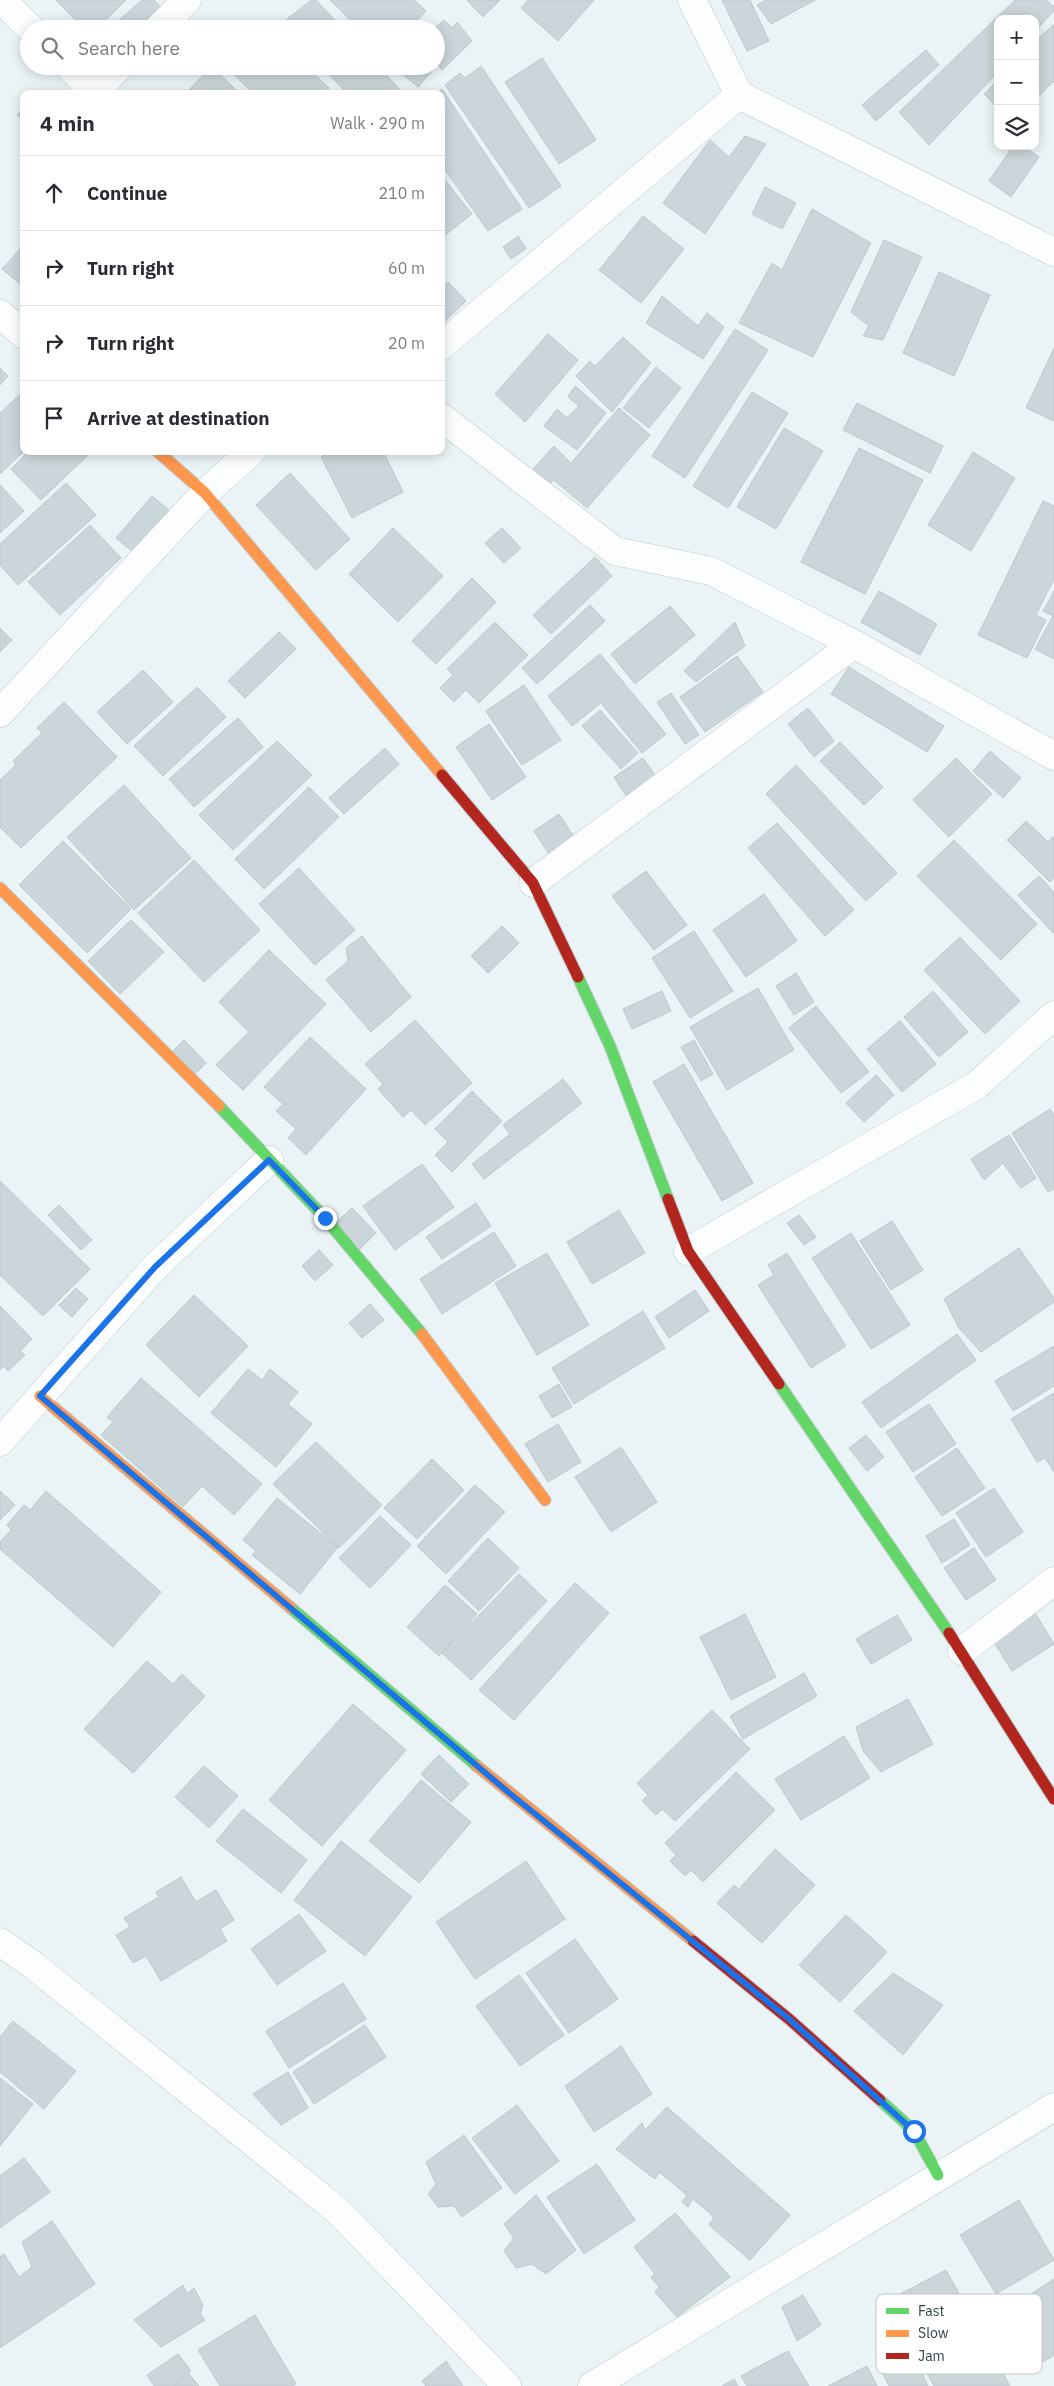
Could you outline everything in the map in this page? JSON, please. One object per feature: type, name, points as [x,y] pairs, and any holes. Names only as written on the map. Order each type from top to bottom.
[{"type":"street","points":[[2,0],[22,20]]},
{"type":"street","points":[[167,20],[188,0]]},
{"type":"street","points":[[692,0],[739,95],[1054,252]]},
{"type":"street","points":[[78,75],[92,90]]},
{"type":"street","points":[[98,90],[112,75]]},
{"type":"street","points":[[445,343],[739,95]]},
{"type":"street","points":[[0,314],[20,332]]},
{"type":"street","points":[[445,420],[615,551],[711,570],[854,644],[1054,756]]},
{"type":"street","points":[[162,455],[205,493],[533,883],[610,1046],[688,1251],[962,1651],[1054,1798]]},
{"type":"street","points":[[0,713],[205,493],[248,455]]},
{"type":"street","points":[[533,883],[854,644]]},
{"type":"street","points":[[0,888],[229,1116],[325,1218],[412,1321],[545,1500]]},
{"type":"street","points":[[688,1251],[977,1085],[1054,1015]]},
{"type":"street","points":[[0,1442],[155,1267],[269,1160]]},
{"type":"street","points":[[40,1396],[508,1792],[789,2019],[914,2131],[938,2175]]},
{"type":"street","points":[[962,1651],[1054,1581]]},
{"type":"street","points":[[0,1942],[33,1965],[338,2211],[507,2386]]},
{"type":"street","points":[[592,2386],[938,2175],[1054,2107]]},
{"type":"building","points":[[56,0],[126,0],[106,20],[75,20]]},
{"type":"building","points":[[142,0],[154,0],[169,16],[164,20],[119,20]]},
{"type":"building","points":[[311,0],[316,0],[335,20],[286,20]]},
{"type":"building","points":[[330,0],[414,0],[426,11],[418,20],[351,20]]},
{"type":"building","points":[[467,0],[500,0],[483,17]]},
{"type":"building","points":[[528,0],[594,0],[558,41],[521,8]]},
{"type":"building","points":[[722,0],[750,0],[769,41],[747,51]]},
{"type":"building","points":[[766,0],[815,0],[771,24],[757,5]]},
{"type":"building","points":[[1015,0],[1046,0],[1054,7],[1054,11],[1039,27],[1039,15],[999,15]]},
{"type":"building","points":[[994,20],[994,76],[929,145],[899,112]]},
{"type":"building","points":[[445,21],[452,28],[457,22],[472,41],[445,67]]},
{"type":"building","points":[[1054,24],[1054,81],[1039,96],[1039,60],[1039,38]]},
{"type":"building","points":[[926,50],[939,65],[876,121],[862,105]]},
{"type":"building","points":[[542,58],[596,140],[559,164],[505,82]]},
{"type":"building","points":[[481,66],[561,186],[529,208],[445,85],[460,73],[465,78]]},
{"type":"building","points":[[203,75],[221,75],[236,90],[189,90]]},
{"type":"building","points":[[234,75],[315,75],[329,88],[327,90],[250,90]]},
{"type":"building","points":[[330,75],[386,75],[400,90],[344,90]]},
{"type":"building","points":[[403,75],[429,75],[418,87]]},
{"type":"building","points":[[994,84],[994,104],[984,94]]},
{"type":"building","points":[[445,94],[522,209],[488,231],[445,170]]},
{"type":"building","points":[[745,136],[766,144],[705,234],[663,203],[710,140],[729,157]]},
{"type":"building","points":[[1010,150],[1029,150],[1039,157],[1011,197],[989,181]]},
{"type":"building","points":[[445,180],[472,214],[445,235]]},
{"type":"building","points":[[765,187],[796,203],[782,229],[752,214]]},
{"type":"building","points":[[812,209],[871,243],[813,357],[739,323],[772,263],[782,270]]},
{"type":"building","points":[[643,216],[684,249],[641,303],[599,270]]},
{"type":"building","points":[[518,236],[526,249],[511,259],[503,247]]},
{"type":"building","points":[[884,240],[922,257],[883,340],[863,336],[869,326],[851,312]]},
{"type":"building","points":[[20,249],[20,284],[2,269]]},
{"type":"building","points":[[939,272],[990,295],[954,376],[903,353]]},
{"type":"building","points":[[448,282],[466,301],[445,321],[445,285]]},
{"type":"building","points":[[662,296],[698,326],[707,313],[724,327],[703,359],[646,323]]},
{"type":"building","points":[[735,329],[768,350],[685,478],[652,456]]},
{"type":"building","points":[[548,334],[578,360],[525,422],[495,394]]},
{"type":"building","points":[[623,337],[651,363],[612,412],[576,376],[590,361],[595,366]]},
{"type":"building","points":[[1054,348],[1054,421],[1026,408]]},
{"type":"building","points":[[656,367],[681,388],[649,428],[623,408]]},
{"type":"building","points":[[0,368],[8,376],[0,385]]},
{"type":"building","points":[[575,386],[606,413],[577,450],[544,426],[557,409],[567,418],[579,406],[568,397]]},
{"type":"building","points":[[752,392],[788,413],[728,508],[693,486]]},
{"type":"building","points":[[20,395],[20,455],[0,474],[0,413]]},
{"type":"building","points":[[857,403],[943,446],[930,473],[843,430]]},
{"type":"building","points":[[619,408],[650,435],[587,508],[555,481]]},
{"type":"building","points":[[784,428],[823,451],[776,529],[737,507]]},
{"type":"building","points":[[554,446],[570,462],[550,484],[533,469]]},
{"type":"building","points":[[859,448],[923,480],[865,594],[801,562]]},
{"type":"building","points":[[973,452],[1015,478],[971,551],[928,525]]},
{"type":"building","points":[[25,455],[88,455],[41,500],[11,469]]},
{"type":"building","points":[[325,455],[385,455],[403,492],[352,518],[321,457]]},
{"type":"building","points":[[290,473],[350,539],[316,570],[256,505]]},
{"type":"building","points":[[66,483],[96,515],[18,585],[0,565],[0,544]]},
{"type":"building","points":[[0,485],[24,511],[0,533]]},
{"type":"building","points":[[152,496],[171,512],[134,553],[116,538]]},
{"type":"building","points":[[1043,501],[1054,506],[1054,579],[1036,615],[1046,620],[1027,658],[978,635]]},
{"type":"building","points":[[90,525],[121,558],[60,615],[28,582]]},
{"type":"building","points":[[393,528],[443,576],[398,622],[349,574]]},
{"type":"building","points":[[502,528],[521,548],[504,563],[485,543]]},
{"type":"building","points":[[595,557],[612,576],[551,634],[533,615]]},
{"type":"building","points":[[472,578],[496,602],[436,664],[412,641]]},
{"type":"building","points":[[879,591],[937,624],[920,655],[861,622]]},
{"type":"building","points":[[1054,591],[1054,659],[1035,649],[1053,616],[1043,611]]},
{"type":"building","points":[[590,605],[605,621],[537,684],[522,668]]},
{"type":"building","points":[[670,606],[695,635],[635,684],[611,654]]},
{"type":"building","points":[[495,622],[528,655],[479,703],[466,690],[454,702],[440,688],[453,675],[447,669]]},
{"type":"building","points":[[735,622],[745,646],[696,682],[684,671]]},
{"type":"building","points":[[0,628],[12,640],[0,652]]},
{"type":"building","points":[[279,632],[296,649],[245,698],[228,681]]},
{"type":"building","points":[[600,654],[666,734],[642,753],[601,703],[572,726],[548,696]]},
{"type":"building","points":[[737,656],[763,692],[705,732],[680,697]]},
{"type":"building","points":[[849,667],[944,726],[927,752],[831,694]]},
{"type":"building","points":[[143,670],[173,702],[127,744],[97,712]]},
{"type":"building","points":[[524,685],[561,740],[522,765],[486,711]]},
{"type":"building","points":[[197,687],[226,717],[163,776],[134,746]]},
{"type":"building","points":[[671,693],[699,735],[685,744],[657,702]]},
{"type":"building","points":[[64,702],[117,757],[21,848],[0,827],[0,780],[16,765],[13,761],[42,733],[37,728]]},
{"type":"building","points":[[808,708],[834,741],[814,757],[788,724]]},
{"type":"building","points":[[600,710],[638,753],[621,769],[582,726]]},
{"type":"building","points":[[238,718],[263,747],[194,807],[169,779]]},
{"type":"building","points":[[489,724],[526,777],[492,800],[456,747]]},
{"type":"building","points":[[277,741],[312,775],[233,850],[199,815]]},
{"type":"building","points":[[840,742],[883,787],[864,805],[820,761]]},
{"type":"building","points":[[385,748],[399,764],[344,814],[329,798]]},
{"type":"building","points":[[990,751],[1021,778],[1003,798],[973,771]]},
{"type":"building","points":[[643,758],[657,778],[627,797],[614,777]]},
{"type":"building","points":[[956,758],[992,794],[949,837],[913,800]]},
{"type":"building","points":[[796,765],[897,873],[866,901],[766,794]]},
{"type":"building","points":[[124,785],[191,858],[134,910],[67,837]]},
{"type":"building","points":[[309,787],[339,817],[264,889],[235,859]]},
{"type":"building","points":[[559,814],[574,837],[549,854],[534,831]]},
{"type":"building","points":[[1026,821],[1048,842],[1054,836],[1054,878],[1050,882],[1007,840]]},
{"type":"building","points":[[777,823],[854,910],[825,936],[748,848]]},
{"type":"building","points":[[954,840],[1037,924],[1001,960],[917,876]]},
{"type":"building","points":[[63,841],[131,909],[87,953],[19,885]]},
{"type":"building","points":[[194,860],[260,930],[204,982],[138,913]]},
{"type":"building","points":[[299,868],[355,930],[315,965],[259,904]]},
{"type":"building","points":[[646,871],[687,925],[654,950],[612,896]]},
{"type":"building","points":[[1039,876],[1054,892],[1054,934],[1018,895]]},
{"type":"building","points":[[764,894],[797,941],[746,977],[713,930]]},
{"type":"building","points":[[131,920],[164,952],[120,994],[88,961]]},
{"type":"building","points":[[502,926],[519,943],[488,973],[471,956]]},
{"type":"building","points":[[694,931],[733,991],[690,1018],[652,958]]},
{"type":"building","points":[[362,936],[411,997],[371,1032],[326,980],[348,961],[346,948]]},
{"type":"building","points":[[960,937],[1020,1001],[985,1034],[924,970]]},
{"type":"building","points":[[269,950],[326,1004],[243,1090],[216,1065],[249,1032],[219,1002]]},
{"type":"building","points":[[796,973],[814,1002],[794,1015],[776,986]]},
{"type":"building","points":[[758,988],[794,1050],[727,1090],[690,1027]]},
{"type":"building","points":[[662,991],[671,1011],[632,1029],[623,1009]]},
{"type":"building","points":[[933,991],[968,1032],[939,1057],[904,1017]]},
{"type":"building","points":[[816,1006],[869,1072],[841,1093],[789,1028]]},
{"type":"building","points":[[415,1020],[472,1083],[425,1125],[411,1110],[403,1117],[378,1089],[383,1084],[365,1064]]},
{"type":"building","points":[[900,1021],[936,1064],[902,1092],[867,1049]]},
{"type":"building","points":[[310,1037],[366,1089],[306,1155],[288,1138],[296,1129],[276,1111],[283,1104],[264,1087]]},
{"type":"building","points":[[184,1040],[206,1063],[193,1076],[171,1053]]},
{"type":"building","points":[[694,1040],[713,1074],[701,1081],[681,1047]]},
{"type":"building","points":[[684,1064],[753,1183],[722,1201],[653,1082]]},
{"type":"building","points":[[876,1075],[894,1095],[864,1122],[846,1103]]},
{"type":"building","points":[[563,1079],[582,1103],[484,1179],[472,1164],[510,1134],[503,1125]]},
{"type":"building","points":[[472,1091],[502,1121],[452,1172],[435,1155],[448,1142],[435,1129]]},
{"type":"building","points":[[1050,1109],[1054,1115],[1054,1189],[1048,1192],[1012,1133]]},
{"type":"building","points":[[1009,1135],[1036,1178],[1021,1188],[1003,1163],[984,1180],[971,1159]]},
{"type":"building","points":[[422,1164],[454,1207],[395,1250],[363,1206]]},
{"type":"building","points":[[0,1181],[90,1269],[43,1316],[0,1275]]},
{"type":"building","points":[[476,1203],[491,1226],[442,1259],[426,1237]]},
{"type":"building","points":[[59,1205],[92,1240],[81,1250],[48,1215]]},
{"type":"building","points":[[352,1208],[376,1233],[359,1250],[333,1225]]},
{"type":"building","points":[[619,1210],[645,1253],[592,1284],[567,1242]]},
{"type":"building","points":[[799,1215],[816,1237],[804,1245],[787,1223]]},
{"type":"building","points":[[892,1221],[923,1270],[891,1290],[860,1241]]},
{"type":"building","points":[[494,1232],[516,1266],[442,1314],[420,1279]]},
{"type":"building","points":[[851,1233],[910,1325],[871,1349],[812,1258]]},
{"type":"building","points":[[1019,1248],[1054,1298],[1054,1302],[981,1352],[959,1328],[944,1299]]},
{"type":"building","points":[[319,1250],[333,1265],[315,1281],[302,1266]]},
{"type":"building","points":[[547,1253],[589,1325],[537,1355],[495,1283]]},
{"type":"building","points":[[787,1253],[846,1346],[811,1368],[758,1285],[774,1275],[768,1265]]},
{"type":"building","points":[[76,1288],[88,1299],[72,1317],[59,1305]]},
{"type":"building","points":[[695,1290],[709,1311],[669,1338],[655,1317]]},
{"type":"building","points":[[194,1295],[248,1346],[199,1397],[146,1345]]},
{"type":"building","points":[[370,1304],[384,1320],[362,1338],[349,1323]]},
{"type":"building","points":[[0,1306],[32,1339],[20,1351],[25,1355],[8,1371],[4,1366],[0,1370]]},
{"type":"building","points":[[643,1311],[665,1348],[574,1404],[552,1368]]},
{"type":"building","points":[[957,1334],[976,1360],[881,1428],[862,1402]]},
{"type":"building","points":[[1054,1346],[1054,1386],[1013,1411],[995,1381]]},
{"type":"building","points":[[248,1369],[262,1380],[270,1369],[298,1392],[288,1404],[312,1424],[276,1467],[211,1413]]},
{"type":"building","points":[[141,1378],[262,1484],[234,1515],[202,1486],[183,1507],[101,1435],[113,1422],[107,1417]]},
{"type":"building","points":[[559,1384],[572,1407],[552,1418],[539,1396]]},
{"type":"building","points":[[1054,1393],[1054,1472],[1045,1458],[1037,1462],[1011,1419]]},
{"type":"building","points":[[929,1404],[956,1444],[913,1472],[886,1432]]},
{"type":"building","points":[[558,1424],[581,1462],[548,1482],[525,1444]]},
{"type":"building","points":[[866,1435],[884,1457],[867,1471],[849,1448]]},
{"type":"building","points":[[316,1442],[382,1505],[339,1548],[273,1484]]},
{"type":"building","points":[[621,1447],[657,1502],[611,1532],[575,1477]]},
{"type":"building","points":[[957,1448],[985,1488],[942,1516],[915,1477]]},
{"type":"building","points":[[432,1459],[464,1490],[417,1539],[384,1508]]},
{"type":"building","points":[[475,1485],[505,1512],[446,1574],[417,1546]]},
{"type":"building","points":[[994,1488],[1023,1532],[986,1557],[956,1513]]},
{"type":"building","points":[[0,1491],[15,1505],[0,1520]]},
{"type":"building","points":[[46,1491],[161,1592],[113,1647],[0,1549],[0,1542],[11,1530],[7,1525],[24,1505],[30,1510]]},
{"type":"building","points":[[277,1498],[338,1547],[300,1594],[252,1555],[256,1551],[243,1540]]},
{"type":"building","points":[[380,1516],[411,1545],[370,1588],[339,1558]]},
{"type":"building","points":[[954,1519],[970,1545],[942,1563],[926,1536]]},
{"type":"building","points":[[488,1538],[519,1568],[479,1611],[448,1581]]},
{"type":"building","points":[[974,1548],[996,1580],[966,1600],[944,1568]]},
{"type":"building","points":[[519,1574],[547,1601],[471,1680],[442,1653]]},
{"type":"building","points":[[575,1583],[609,1613],[514,1720],[479,1690]]},
{"type":"building","points":[[445,1585],[477,1614],[439,1656],[407,1627]]},
{"type":"building","points":[[1035,1613],[1054,1644],[1012,1671],[992,1639]]},
{"type":"building","points":[[745,1614],[776,1677],[731,1700],[700,1637]]},
{"type":"building","points":[[897,1615],[912,1640],[871,1664],[856,1639]]},
{"type":"building","points":[[147,1661],[173,1684],[182,1674],[205,1696],[133,1773],[84,1729]]},
{"type":"building","points":[[804,1673],[817,1696],[743,1739],[730,1716]]},
{"type":"building","points":[[908,1699],[933,1744],[881,1772],[863,1751],[856,1727]]},
{"type":"building","points":[[353,1704],[406,1750],[322,1846],[269,1800]]},
{"type":"building","points":[[712,1710],[750,1749],[675,1821],[662,1809],[656,1815],[642,1801],[648,1795],[637,1783]]},
{"type":"building","points":[[844,1736],[870,1778],[801,1820],[775,1779]]},
{"type":"building","points":[[439,1755],[469,1784],[451,1802],[421,1774]]},
{"type":"building","points":[[204,1766],[238,1796],[209,1828],[175,1797]]},
{"type":"building","points":[[736,1772],[775,1810],[703,1882],[691,1870],[685,1876],[670,1861],[676,1855],[665,1843]]},
{"type":"building","points":[[421,1780],[471,1822],[419,1883],[369,1841]]},
{"type":"building","points":[[243,1809],[307,1860],[281,1893],[216,1841]]},
{"type":"building","points":[[341,1841],[412,1897],[365,1956],[294,1900]]},
{"type":"building","points":[[775,1849],[815,1885],[762,1943],[717,1903],[734,1885],[739,1889]]},
{"type":"building","points":[[526,1861],[565,1919],[475,1979],[436,1922]]},
{"type":"building","points":[[181,1877],[196,1902],[216,1890],[234,1920],[220,1929],[227,1941],[161,1981],[146,1956],[133,1963],[116,1935],[130,1927],[124,1918],[159,1897],[156,1892]]},
{"type":"building","points":[[299,1914],[326,1951],[277,1985],[251,1949]]},
{"type":"building","points":[[846,1915],[887,1952],[840,2002],[799,1965]]},
{"type":"building","points":[[575,1939],[618,1999],[569,2033],[526,1973]]},
{"type":"building","points":[[893,1973],[943,2005],[903,2055],[854,2011]]},
{"type":"building","points":[[519,1975],[564,2035],[520,2066],[476,2006]]},
{"type":"building","points":[[343,1983],[366,2019],[289,2068],[266,2031]]},
{"type":"building","points":[[13,2021],[76,2071],[44,2109],[0,2072],[0,2037]]},
{"type":"building","points":[[365,2025],[386,2057],[314,2104],[293,2072]]},
{"type":"building","points":[[621,2046],[652,2094],[594,2132],[565,2086]]},
{"type":"building","points":[[288,2072],[308,2108],[281,2125],[253,2094]]},
{"type":"building","points":[[0,2078],[33,2104],[0,2146]]},
{"type":"building","points":[[517,2105],[559,2161],[515,2194],[472,2138]]},
{"type":"building","points":[[667,2107],[790,2215],[750,2260],[709,2225],[714,2217],[693,2199],[688,2207],[682,2202],[687,2195],[659,2172],[655,2179],[616,2149],[642,2123],[645,2130]]},
{"type":"building","points":[[464,2135],[502,2188],[462,2217],[454,2206],[438,2207],[428,2194],[436,2184],[426,2162]]},
{"type":"building","points":[[24,2158],[50,2192],[0,2228],[0,2176]]},
{"type":"building","points":[[597,2164],[635,2220],[584,2254],[547,2197]]},
{"type":"building","points":[[536,2195],[576,2250],[546,2274],[532,2264],[516,2268],[504,2251],[514,2238],[504,2224]]},
{"type":"building","points":[[1019,2200],[1054,2260],[996,2294],[960,2235]]},
{"type":"building","points":[[675,2213],[730,2277],[677,2317],[655,2292],[659,2287],[651,2277],[655,2274],[634,2247]]},
{"type":"building","points":[[52,2221],[95,2284],[0,2348],[0,2257],[4,2254],[19,2277],[32,2267],[22,2242]]},
{"type":"building","points":[[946,2270],[959,2294],[900,2294]]},
{"type":"building","points":[[1054,2279],[1054,2355],[1042,2363],[1042,2294],[1031,2294]]},
{"type":"building","points":[[183,2285],[187,2294],[194,2288],[203,2305],[200,2314],[205,2320],[161,2347],[134,2320]]},
{"type":"building","points":[[803,2295],[821,2325],[797,2341],[782,2307]]},
{"type":"building","points":[[255,2315],[296,2384],[292,2386],[220,2386],[198,2350]]},
{"type":"building","points":[[788,2351],[809,2386],[747,2386],[741,2376]]},
{"type":"building","points":[[178,2354],[191,2371],[170,2386],[154,2386],[147,2375]]},
{"type":"building","points":[[446,2361],[463,2386],[426,2386],[422,2381]]},
{"type":"building","points":[[867,2366],[877,2386],[828,2386]]},
{"type":"building","points":[[189,2374],[199,2386],[172,2386]]},
{"type":"building","points":[[883,2374],[922,2374],[928,2386],[889,2386]]},
{"type":"building","points":[[927,2374],[1003,2374],[1010,2386],[934,2386]]},
{"type":"building","points":[[734,2379],[738,2386],[722,2386]]},
{"type":"traffic: fast","points":[[578,977],[610,1046],[668,1199]]},
{"type":"traffic: fast","points":[[219,1106],[325,1218],[422,1334]]},
{"type":"traffic: fast","points":[[779,1384],[949,1633]]},
{"type":"traffic: fast","points":[[291,1608],[477,1766]]},
{"type":"traffic: fast","points":[[880,2100],[914,2131],[938,2175]]},
{"type":"traffic: slow","points":[[162,455],[205,493],[442,775]]},
{"type":"traffic: slow","points":[[0,888],[219,1106]]},
{"type":"traffic: slow","points":[[422,1334],[545,1500]]},
{"type":"traffic: slow","points":[[40,1396],[291,1608]]},
{"type":"traffic: slow","points":[[477,1766],[693,1941]]},
{"type":"traffic: jam","points":[[442,775],[533,883],[578,977]]},
{"type":"traffic: jam","points":[[668,1199],[688,1251],[779,1384]]},
{"type":"traffic: jam","points":[[949,1633],[1054,1799]]},
{"type":"traffic: jam","points":[[693,1941],[789,2019],[880,2100]]},
{"type":"route","points":[[325,1218],[269,1160],[155,1267],[40,1396],[508,1792],[789,2019],[914,2131]]}]
